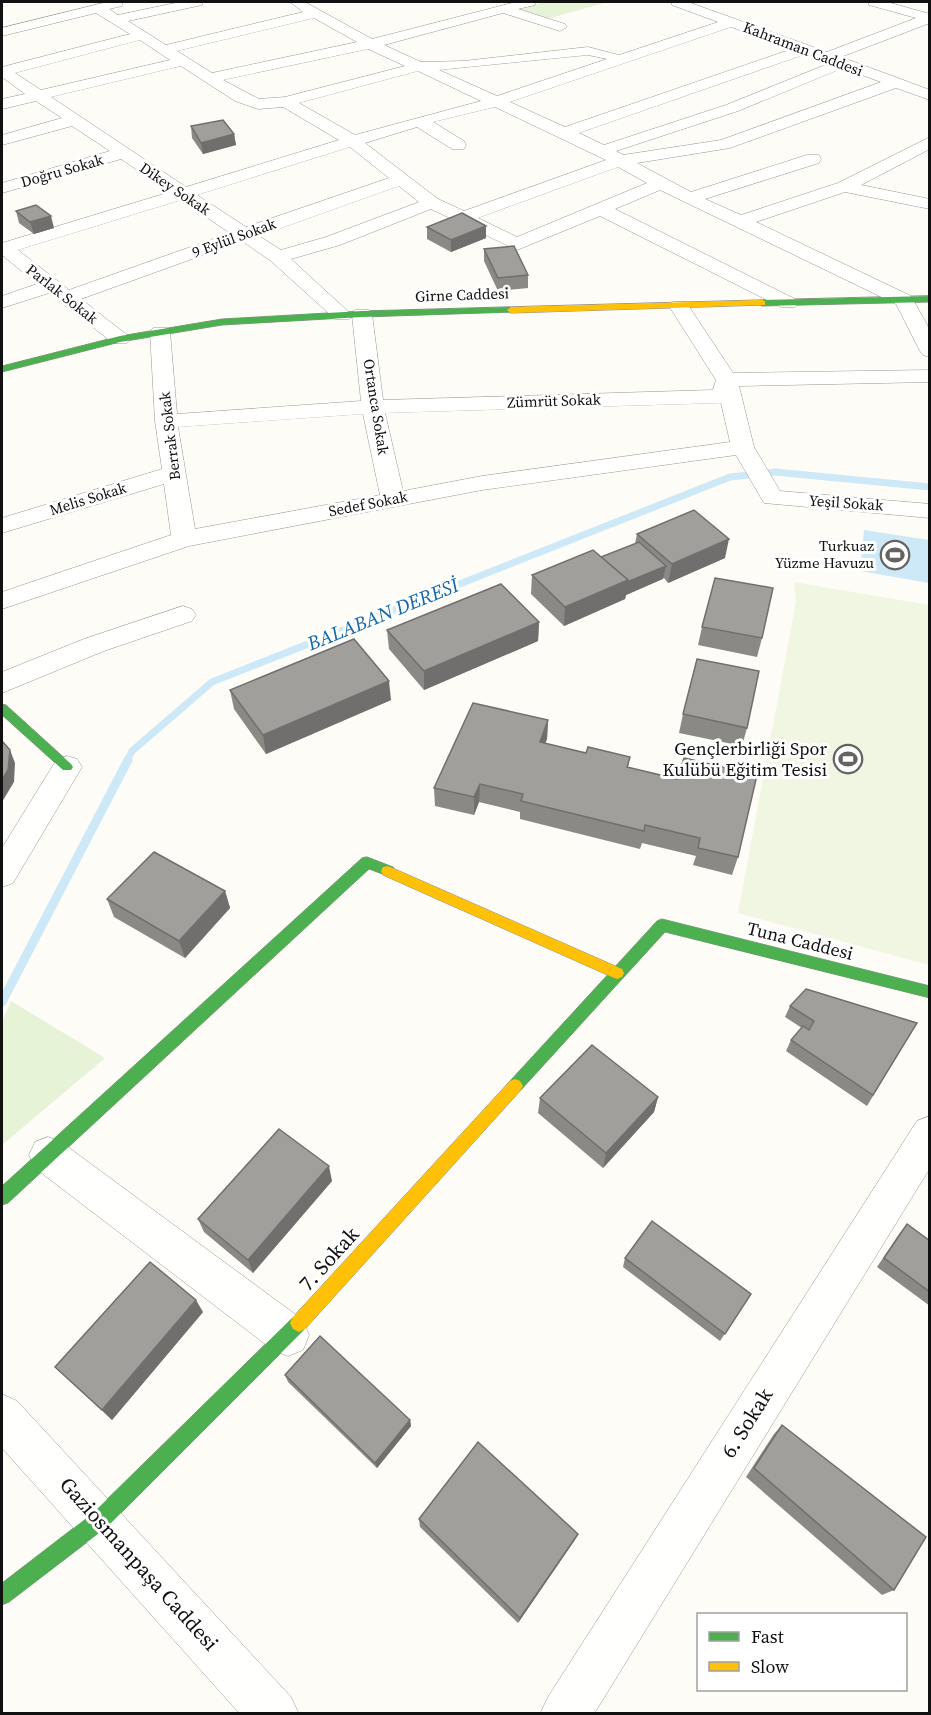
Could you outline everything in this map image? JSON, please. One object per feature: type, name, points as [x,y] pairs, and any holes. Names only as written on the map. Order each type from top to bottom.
[{"type":"street","points":[[2,32],[124,2]]},
{"type":"street","points":[[118,20],[197,2]]},
{"type":"street","points":[[296,2],[370,44],[602,150],[660,184],[904,300],[930,351]]},
{"type":"street","points":[[485,2],[560,27]]},
{"type":"street","points":[[211,78],[370,44],[530,2]]},
{"type":"street","name":"Kahraman Caddesi","points":[[677,2],[930,95]]},
{"type":"street","points":[[874,2],[929,18]]},
{"type":"street","points":[[98,8],[167,49],[241,98],[258,104],[285,102],[422,66],[475,64],[588,51],[624,58]]},
{"type":"street","points":[[167,49],[316,13]]},
{"type":"street","points":[[602,150],[732,108],[929,18]]},
{"type":"street","points":[[3,248],[354,141],[495,102],[732,22]]},
{"type":"street","points":[[2,72],[144,35]]},
{"type":"street","points":[[564,133],[805,50]]},
{"type":"street","points":[[2,104],[185,61]]},
{"type":"street","name":"Dikey Sokak","points":[[2,72],[278,258],[352,315]]},
{"type":"street","points":[[462,218],[618,161],[724,144],[901,86],[930,79]]},
{"type":"street","points":[[285,102],[354,141],[432,203],[517,244],[598,208],[660,184]]},
{"type":"street","points":[[2,140],[74,120]]},
{"type":"street","points":[[420,122],[458,145]]},
{"type":"street","points":[[739,222],[844,187],[930,142]]},
{"type":"street","name":"Doğru Sokak","points":[[2,188],[123,153]]},
{"type":"street","points":[[690,198],[813,159]]},
{"type":"street","name":"9 Eylül Sokak","points":[[2,302],[59,291],[243,234],[401,179]]},
{"type":"street","points":[[844,187],[930,204]]},
{"type":"street","points":[[278,258],[333,241],[432,203]]},
{"type":"street","points":[[598,208],[788,303]]},
{"type":"street","name":"Parlak Sokak","points":[[3,248],[120,339]]},
{"type":"street","name":"Girne Caddesi","points":[[2,369],[120,339],[222,322],[352,315],[930,299]]},
{"type":"street","points":[[679,306],[727,380],[746,454]]},
{"type":"street","name":"Ortanca Sokak","points":[[352,315],[393,499]]},
{"type":"street","name":"Berrak Sokak","points":[[160,333],[166,421],[184,539]]},
{"type":"street","points":[[727,380],[930,376]]},
{"type":"street","name":"Zümrüt Sokak","points":[[166,421],[373,407],[723,396],[727,380]]},
{"type":"street","name":"Yeşil Sokak","points":[[746,454],[772,498],[930,511]]},
{"type":"street","name":"Sedef Sokak","points":[[2,601],[184,539],[482,483],[746,454]]},
{"type":"street","name":"Melis Sokak","points":[[2,526],[174,473]]},
{"type":"street","points":[[2,683],[94,645],[183,615]]},
{"type":"street","points":[[2,708],[67,767],[2,874]]},
{"type":"street","points":[[2,1197],[367,862],[617,973]]},
{"type":"street","name":"7. Sokak","points":[[2,1595],[100,1520],[288,1335],[662,925]]},
{"type":"street","name":"Tuna Caddesi","points":[[662,925],[930,992]]},
{"type":"street","name":"6. Sokak","points":[[565,1713],[930,1133]]},
{"type":"street","points":[[48,1155],[288,1335]]},
{"type":"street","name":"Gaziosmanpaşa Caddesi","points":[[2,1416],[100,1520],[274,1713]]},
{"type":"green space","points":[[543,2],[608,2],[547,19],[519,10]]},
{"type":"green space","name":"Gençlerbirliği Spor Kulübü Eğitim Tesisi","points":[[794,582],[929,605],[929,965],[738,913],[796,602]]},
{"type":"green space","points":[[11,1001],[105,1058],[2,1145],[2,1022]]},
{"type":"water","name":"Turkuaz Yüzme Havuzu","points":[[864,530],[929,540],[929,583],[860,571]]},
{"type":"building","points":[[223,120],[234,134],[201,143],[191,126]]},
{"type":"building","points":[[36,205],[51,216],[30,222],[16,211]]},
{"type":"building","points":[[462,213],[486,226],[451,240],[427,227]]},
{"type":"building","points":[[514,246],[528,275],[498,278],[484,249]]},
{"type":"building","points":[[694,510],[729,539],[672,564],[637,534]]},
{"type":"building","points":[[639,542],[666,566],[627,582],[628,580],[601,557]]},
{"type":"building","points":[[593,550],[628,580],[565,607],[532,575]]},
{"type":"building","points":[[715,578],[773,588],[762,638],[702,627]]},
{"type":"building","points":[[501,584],[539,622],[424,671],[387,630]]},
{"type":"building","points":[[354,639],[389,681],[263,735],[230,690]]},
{"type":"building","points":[[697,659],[759,671],[747,728],[683,714]]},
{"type":"building","points":[[473,703],[548,720],[540,742],[586,753],[588,747],[630,757],[627,767],[677,779],[684,758],[757,775],[738,857],[698,848],[700,838],[645,825],[644,831],[521,801],[523,794],[480,784],[474,797],[434,788]]},
{"type":"building","points":[[2,741],[10,750],[8,770],[2,780]]},
{"type":"building","points":[[154,852],[225,891],[179,941],[107,899]]},
{"type":"building","points":[[806,989],[917,1023],[873,1095],[791,1040],[803,1026],[809,1030],[814,1021],[790,1006]]},
{"type":"building","points":[[592,1045],[658,1097],[606,1153],[540,1098]]},
{"type":"building","points":[[279,1129],[329,1166],[248,1260],[198,1219]]},
{"type":"building","points":[[652,1221],[751,1294],[725,1334],[625,1258]]},
{"type":"building","points":[[907,1224],[930,1241],[930,1292],[884,1258]]},
{"type":"building","points":[[150,1262],[196,1300],[102,1410],[55,1367]]},
{"type":"building","points":[[320,1336],[410,1420],[375,1463],[285,1375]]},
{"type":"building","points":[[782,1425],[926,1537],[894,1590],[754,1468]]},
{"type":"building","points":[[478,1442],[578,1534],[520,1618],[419,1519]]},
{"type":"waterway","name":"BALABAN DERESİ","points":[[127,761],[132,751],[212,682],[730,477],[775,472],[930,487]]},
{"type":"waterway","name":"BALABAN DERESİ","points":[[2,1002],[128,760]]},
{"type":"traffic: fast","points":[[762,303],[930,299]]},
{"type":"traffic: fast","points":[[2,369],[120,339],[222,322],[362,314],[511,310]]},
{"type":"traffic: fast","points":[[2,708],[67,767]]},
{"type":"traffic: fast","points":[[2,1197],[367,862],[388,871]]},
{"type":"traffic: fast","points":[[515,1086],[662,925],[930,992]]},
{"type":"traffic: fast","points":[[2,1595],[100,1520],[299,1323]]},
{"type":"traffic: slow","points":[[511,310],[762,303]]},
{"type":"traffic: slow","points":[[388,871],[617,973]]},
{"type":"traffic: slow","points":[[299,1323],[515,1086]]},
{"type":"place","name":"Turkuaz Yüzme Havuzu","points":[[895,555]]},
{"type":"place","name":"Gençlerbirliği Spor Kulübü Eğitim Tesisi","points":[[848,759]]}]
